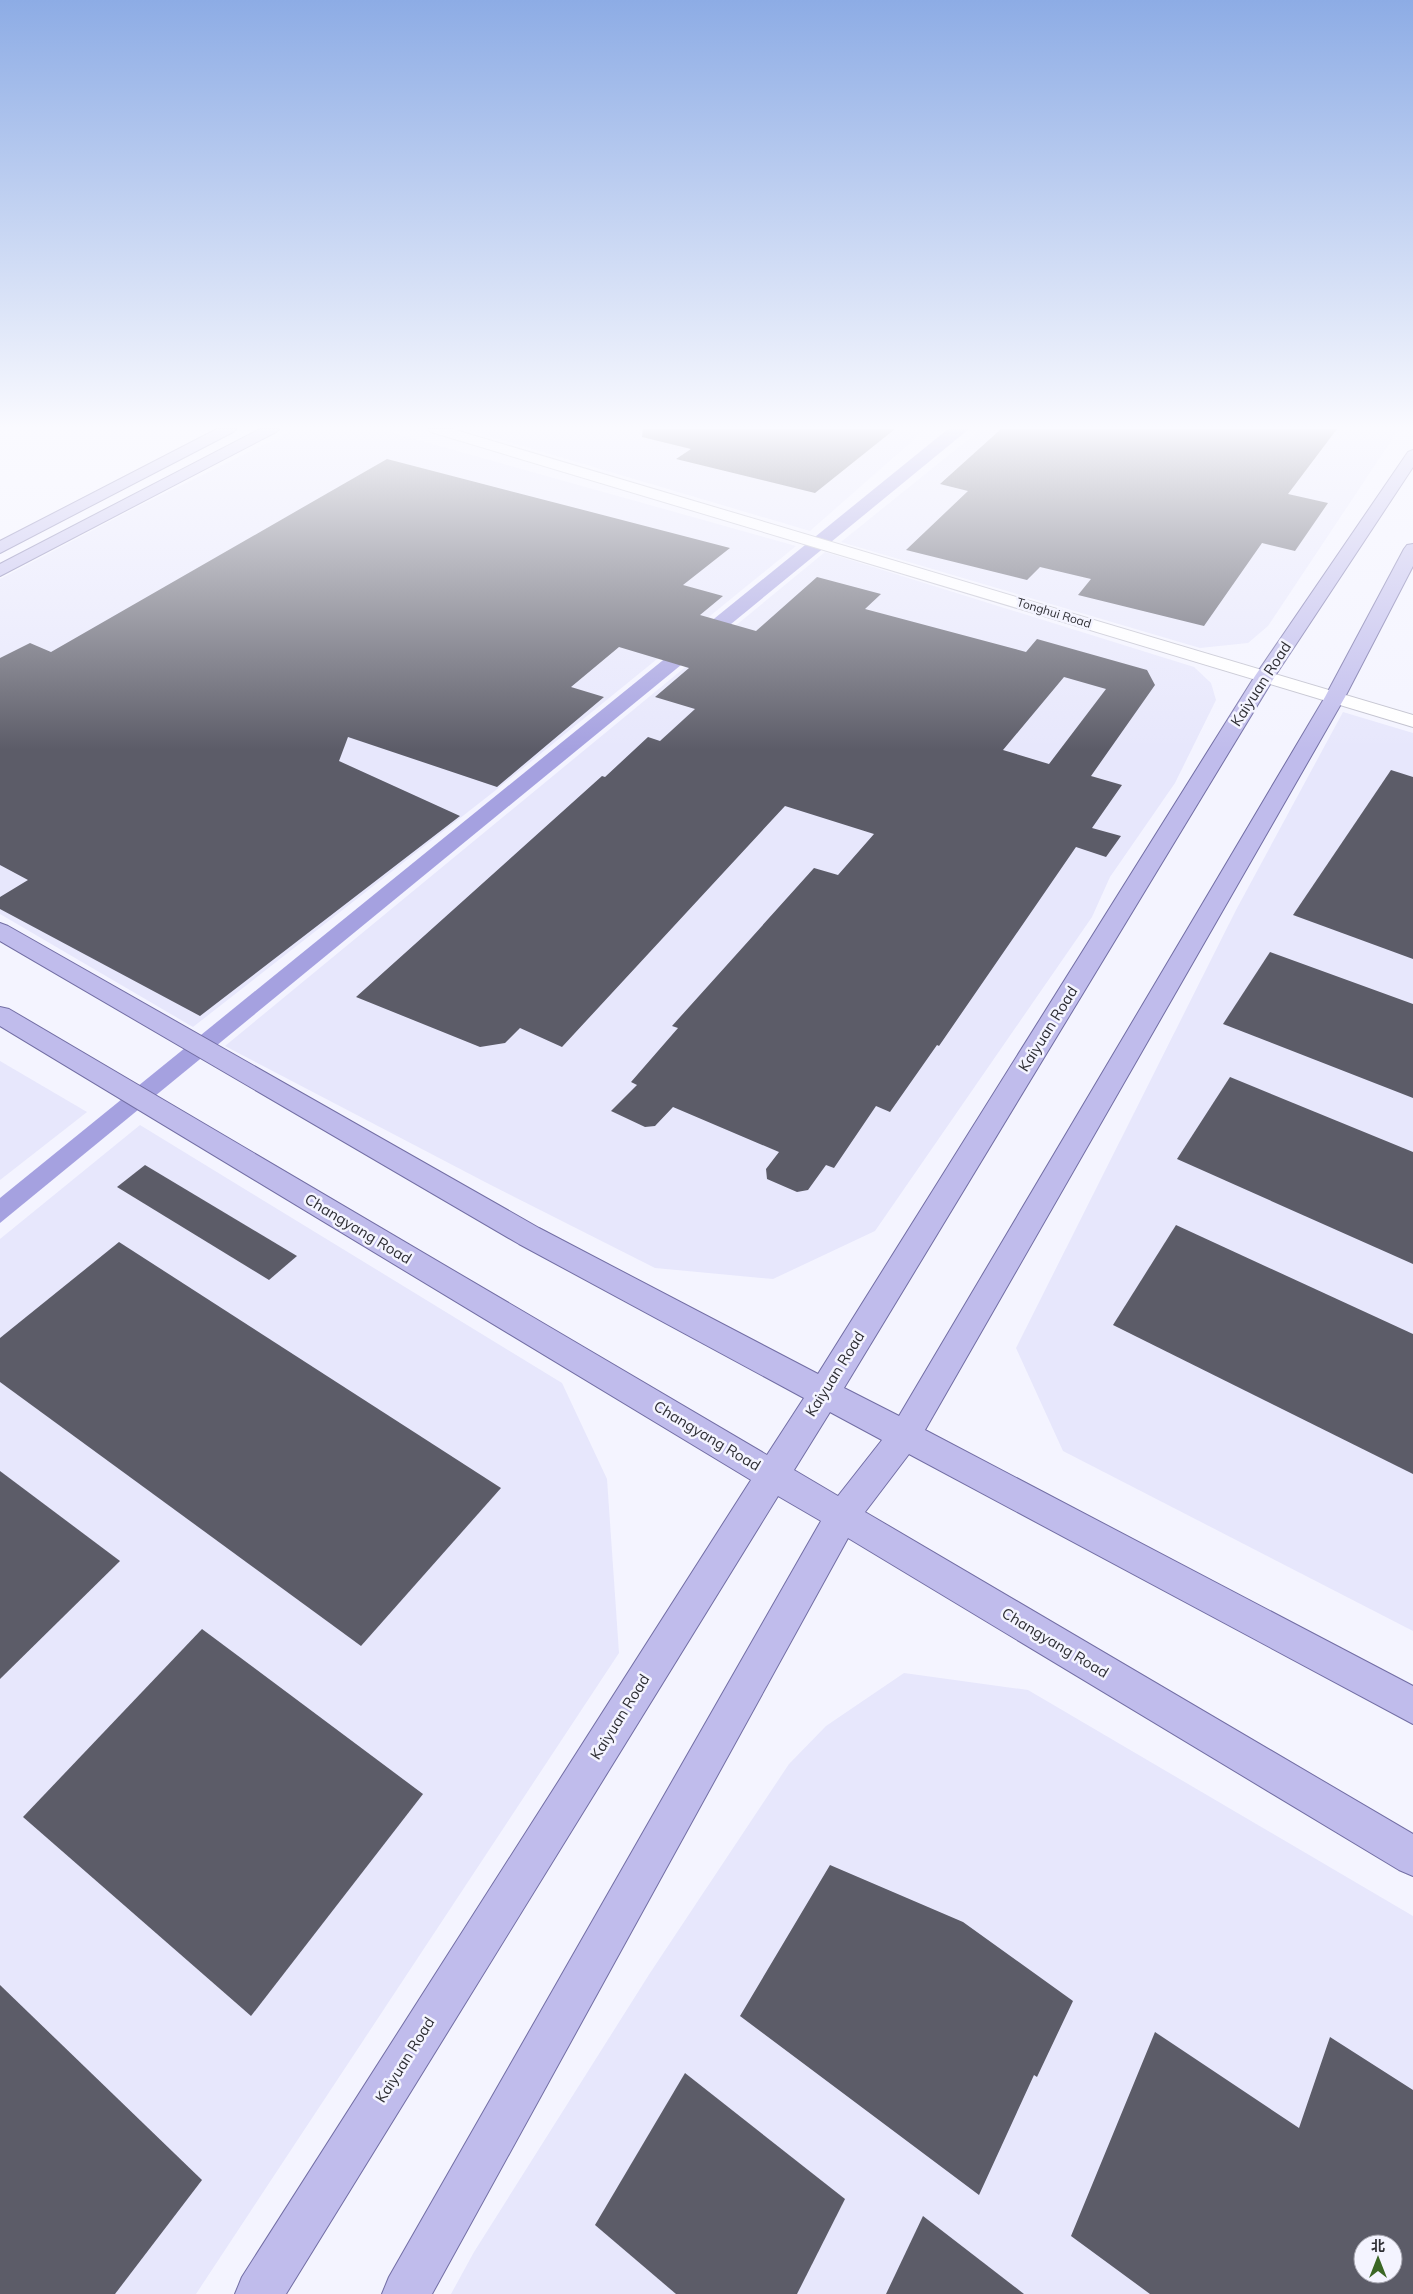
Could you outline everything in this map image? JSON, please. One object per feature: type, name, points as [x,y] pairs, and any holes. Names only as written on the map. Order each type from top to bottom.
[{"type":"main road","points":[[0,548],[23,536]]},
{"type":"main road","points":[[0,571],[67,536]]},
{"type":"main road","name":"Kaiyuan Road","points":[[259,2294],[824,1393],[1265,676],[1358,536]]},
{"type":"main road","points":[[406,2294],[842,1516],[905,1435],[1335,697],[1413,549]]},
{"type":"main road","points":[[0,931],[529,1236],[1413,1706]]},
{"type":"main road","name":"Changyang Road","points":[[0,1015],[1413,1856]]},
{"type":"street","name":"Tonghui Road","points":[[795,536],[1413,721]]},
{"type":"shaded area","points":[[82,536],[761,536],[796,546],[496,790],[193,1027],[0,914],[0,579]]},
{"type":"shaded area","points":[[816,536],[838,536],[0,1223],[0,1198]]},
{"type":"shaded area","points":[[848,536],[1328,536],[1268,626],[1248,643],[1200,648],[841,542]]},
{"type":"shaded area","points":[[825,552],[1194,667],[1211,683],[1216,700],[1175,783],[1110,877],[1092,917],[875,1231],[773,1279],[655,1268],[485,1182],[225,1046]]},
{"type":"shaded area","points":[[1343,712],[1413,733],[1413,1631],[1063,1451],[1016,1348],[1236,910]]},
{"type":"shaded area","points":[[0,1061],[87,1112],[0,1180]]},
{"type":"shaded area","points":[[140,1125],[562,1383],[607,1479],[619,1653],[196,2294],[0,2294],[0,1239]]},
{"type":"shaded area","points":[[904,1673],[1028,1690],[1413,1916],[1413,2294],[451,2294],[474,2252],[650,1973],[789,1764],[826,1726]]},
{"type":"building","points":[[253,536],[684,536],[730,548],[683,585],[723,596],[700,615],[756,631],[817,577],[881,594],[865,609],[1026,652],[1037,639],[1147,670],[1155,685],[1091,776],[1122,785],[1092,828],[1121,836],[1106,857],[1076,847],[939,1046],[937,1045],[890,1112],[876,1106],[834,1168],[826,1165],[808,1190],[797,1192],[767,1179],[766,1169],[779,1152],[673,1107],[655,1126],[645,1127],[611,1111],[637,1085],[631,1082],[678,1028],[672,1026],[814,868],[838,875],[874,834],[785,806],[562,1047],[520,1028],[505,1043],[480,1047],[356,997],[602,776],[605,777],[648,737],[660,741],[695,709],[655,697],[689,668],[619,647],[571,687],[604,697],[497,787],[348,737],[339,761],[460,816],[200,1016],[0,909],[0,897],[28,880],[0,865],[0,658],[30,643],[51,652]],"holes":[[[1064,677],[1106,689],[1049,764],[1003,750]]]},
{"type":"building","points":[[921,536],[1305,536],[1295,551],[1262,543],[1204,626],[1078,595],[1091,579],[1040,567],[1027,580],[906,550]]},
{"type":"building","points":[[1391,770],[1413,777],[1413,959],[1293,915]]},
{"type":"building","points":[[1270,952],[1413,1004],[1413,1098],[1223,1024]]},
{"type":"building","points":[[1230,1077],[1413,1152],[1413,1264],[1177,1159]]},
{"type":"building","points":[[145,1165],[297,1256],[269,1280],[117,1187]]},
{"type":"building","points":[[1176,1225],[1413,1334],[1413,1474],[1113,1325]]},
{"type":"building","points":[[119,1242],[501,1488],[361,1646],[0,1382],[0,1338]]},
{"type":"building","points":[[0,1471],[120,1561],[0,1679]]},
{"type":"building","points":[[202,1629],[423,1794],[251,2016],[23,1817]]},
{"type":"building","points":[[830,1865],[963,1922],[1073,2001],[1037,2077],[1034,2075],[979,2195],[740,2016]]},
{"type":"building","points":[[0,1985],[202,2180],[115,2294],[0,2294]]},
{"type":"building","points":[[1155,2032],[1299,2128],[1330,2037],[1413,2090],[1413,2294],[1150,2294],[1071,2236]]},
{"type":"building","points":[[685,2073],[845,2199],[797,2294],[676,2294],[595,2225]]},
{"type":"building","points":[[923,2216],[1024,2294],[886,2294]]}]
